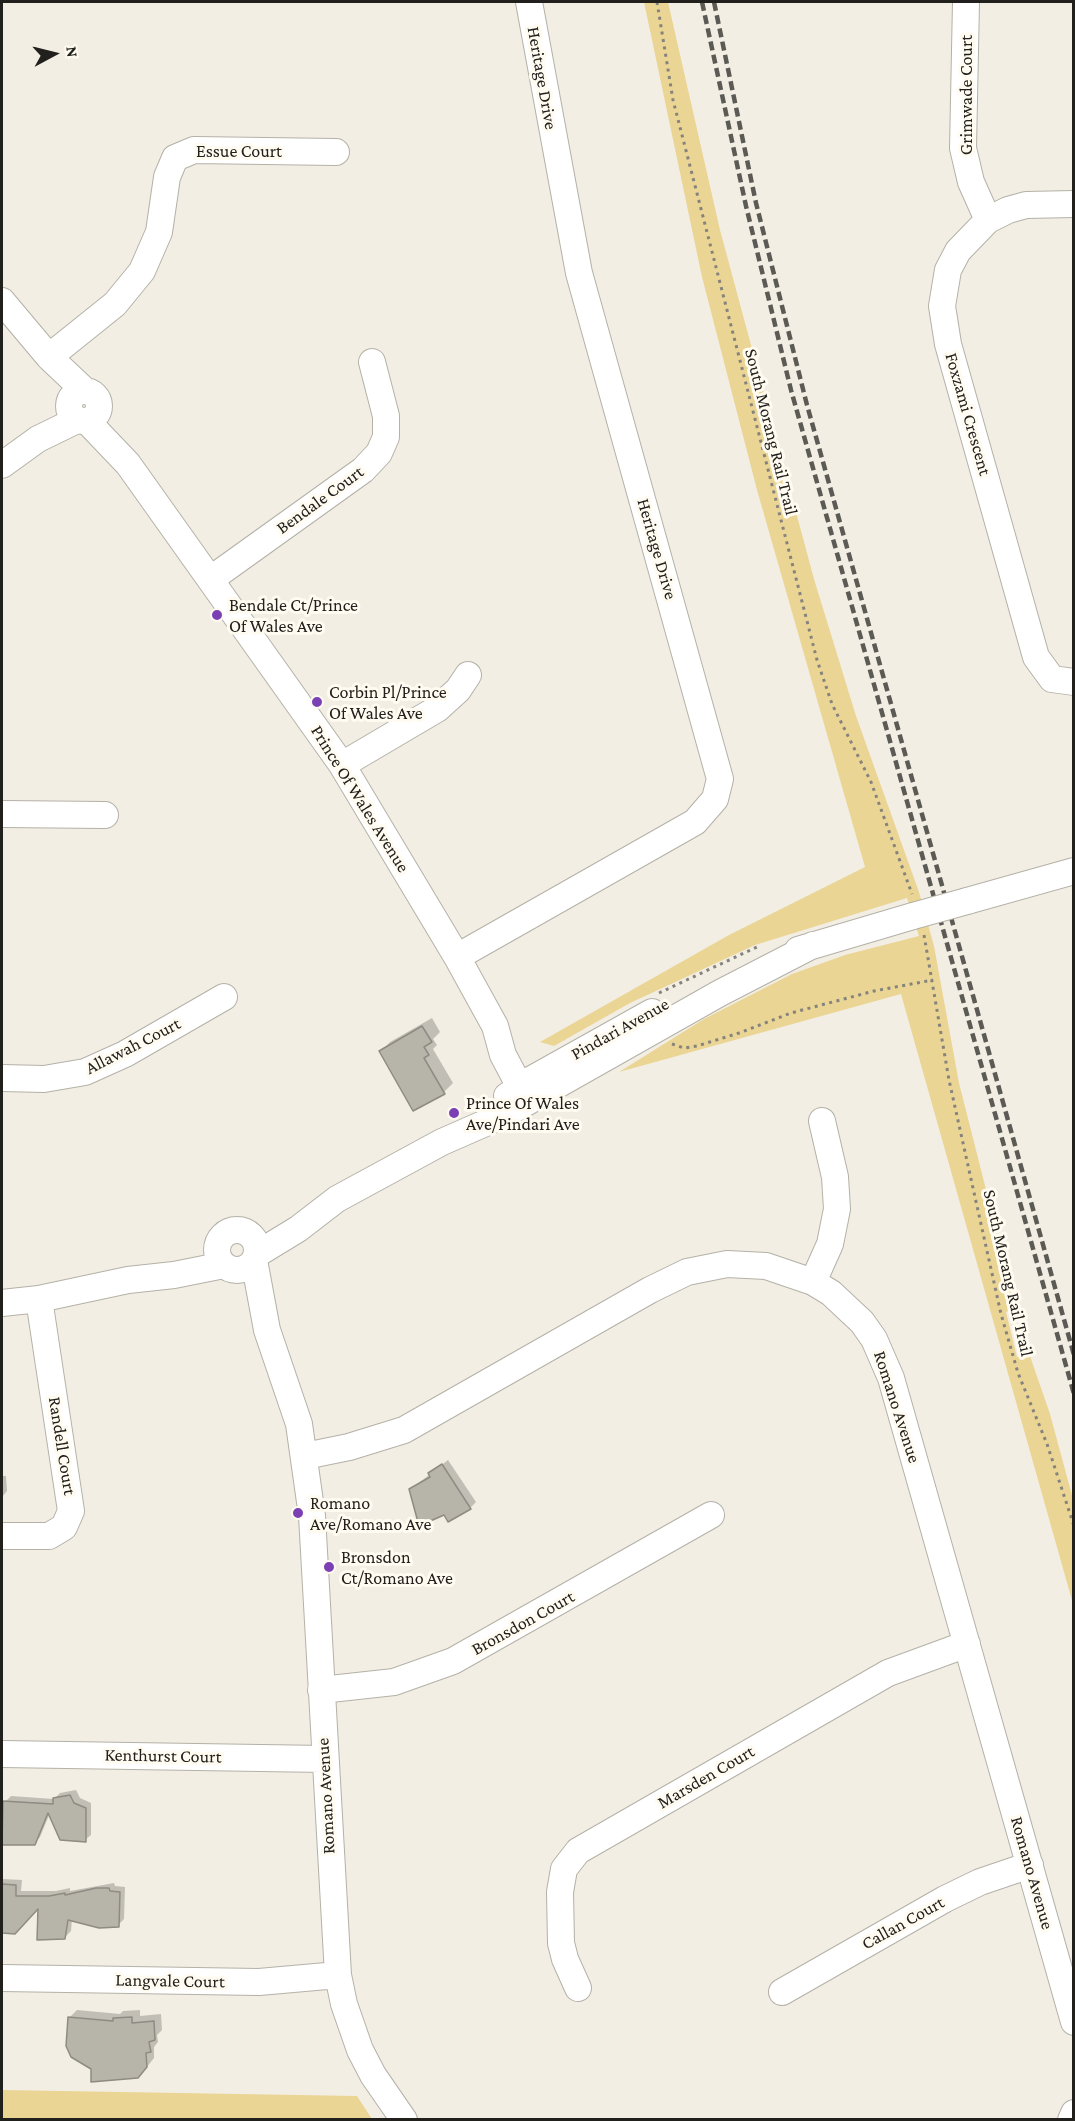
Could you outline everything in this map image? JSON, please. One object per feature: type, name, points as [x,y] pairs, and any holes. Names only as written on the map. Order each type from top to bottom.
[{"type":"street","name":"Heritage Drive","points":[[457,957],[695,822],[715,799],[720,779],[719,767],[577,263],[529,2]]},
{"type":"street","name":"Grimwade Court","points":[[966,2],[963,148],[970,182],[988,220]]},
{"type":"street","name":"Essue Court","points":[[49,357],[115,304],[142,271],[159,232],[166,177],[175,158],[194,150],[336,152]]},
{"type":"street","name":"Foxzami Crescent","points":[[1074,204],[1026,205],[1008,210],[988,220],[965,243],[948,270],[942,297],[943,322],[1036,657],[1052,679],[1074,682]]},
{"type":"street","name":"Prince Of Wales Avenue","points":[[2,301],[49,357],[81,408],[128,464],[342,765],[457,957],[495,1026],[503,1055],[529,1088]]},
{"type":"street","name":"Bendale Court","points":[[210,579],[363,470],[379,453],[386,437],[386,416],[372,362]]},
{"type":"street","points":[[2,465],[81,408]]},
{"type":"street","points":[[342,765],[437,709],[458,690],[468,675]]},
{"type":"street","points":[[2,814],[105,815]]},
{"type":"street","name":"Pindari Avenue","points":[[2,1303],[39,1299],[128,1280],[174,1275],[239,1254],[298,1228],[337,1199],[442,1142],[506,1114],[529,1088],[682,995],[737,971],[813,945],[1074,871]]},
{"type":"street","name":"Pindari Avenue","points":[[529,1088],[662,1026],[813,945]]},
{"type":"street","name":"Allawah Court","points":[[2,1078],[44,1078],[85,1072],[125,1054],[224,997]]},
{"type":"street","points":[[813,1282],[830,1244],[837,1209],[835,1177],[822,1121]]},
{"type":"street","name":"Romano Avenue","points":[[239,1254],[292,1398],[305,1456],[312,1516],[338,1975],[344,2004],[360,2049],[373,2075],[404,2120]]},
{"type":"street","name":"Romano Avenue","points":[[305,1456],[349,1447],[404,1430],[650,1290],[687,1272],[708,1267],[745,1264],[787,1271],[831,1293],[862,1322],[884,1359],[1074,2022]]},
{"type":"street","name":"Randell Court","points":[[2,1536],[49,1536],[64,1527],[71,1511],[39,1299]]},
{"type":"street","name":"Bronsdon Court","points":[[321,1690],[394,1682],[453,1661],[711,1515]]},
{"type":"street","name":"Marsden Court","points":[[578,1988],[565,1959],[561,1943],[560,1892],[564,1869],[578,1851],[888,1673],[967,1644]]},
{"type":"street","name":"Kenthurst Court","points":[[2,1754],[325,1759]]},
{"type":"street","name":"Callan Court","points":[[782,1992],[945,1899],[980,1882],[1030,1865]]},
{"type":"street","name":"Langvale Court","points":[[2,1978],[259,1982],[338,1975]]},
{"type":"street","points":[[1071,2120],[1074,2113]]},
{"type":"path","name":"South Morang Rail Trail","points":[[657,2],[673,100],[817,660],[827,694],[871,782],[899,856]]},
{"type":"path","points":[[662,1026],[672,1044],[688,1048],[739,1033],[791,1013],[874,991],[933,980]]},
{"type":"path","name":"South Morang Rail Trail","points":[[938,1019],[949,1080],[1009,1345],[1047,1444],[1074,1526]]},
{"type":"shaded area","points":[[644,2],[668,2],[720,230],[814,579],[856,716],[919,892],[934,946],[959,1083],[1016,1308],[1006,1312],[1017,1357],[1030,1356],[1050,1414],[1073,1499],[1073,1604],[901,994],[619,1072],[704,1019],[792,974],[845,955],[919,936],[907,898],[755,945],[630,1003],[554,1046],[540,1042],[729,935],[865,867],[757,490],[702,277]]},
{"type":"shaded area","points":[[2,2090],[357,2096],[372,2119],[2,2119]]},
{"type":"building","points":[[422,1026],[432,1042],[424,1047],[429,1055],[424,1058],[445,1094],[413,1111],[379,1051]]},
{"type":"building","points":[[442,1464],[471,1509],[448,1522],[444,1515],[419,1526],[409,1489],[430,1477],[428,1473]]},
{"type":"building","points":[[70,1795],[74,1803],[86,1808],[86,1842],[60,1840],[48,1813],[35,1845],[2,1845],[3,1801],[53,1804],[53,1798]]},
{"type":"building","points":[[2,1884],[16,1885],[16,1896],[49,1896],[65,1893],[65,1895],[96,1888],[109,1888],[110,1891],[120,1892],[119,1927],[99,1928],[68,1920],[65,1939],[37,1940],[38,1909],[15,1934],[2,1933]]},
{"type":"building","points":[[68,2017],[113,2021],[113,2018],[132,2017],[132,2023],[154,2021],[155,2040],[149,2042],[151,2052],[146,2053],[147,2067],[138,2078],[91,2082],[91,2069],[71,2057],[66,2046]]},
{"type":"railway","points":[[702,2],[746,206],[791,390],[1074,1394]]},
{"type":"railway","points":[[714,2],[756,203],[807,405],[1074,1355]]},
{"type":"place","name":"Bendale Ct/Prince Of Wales Ave","points":[[217,615]]},
{"type":"place","name":"Corbin Pl/Prince Of Wales Ave","points":[[317,702]]},
{"type":"place","name":"Prince Of Wales Ave/Pindari Ave","points":[[454,1113]]},
{"type":"place","name":"Romano Ave/Romano Ave","points":[[298,1513]]},
{"type":"place","name":"Bronsdon Ct/Romano Ave","points":[[329,1567]]}]
